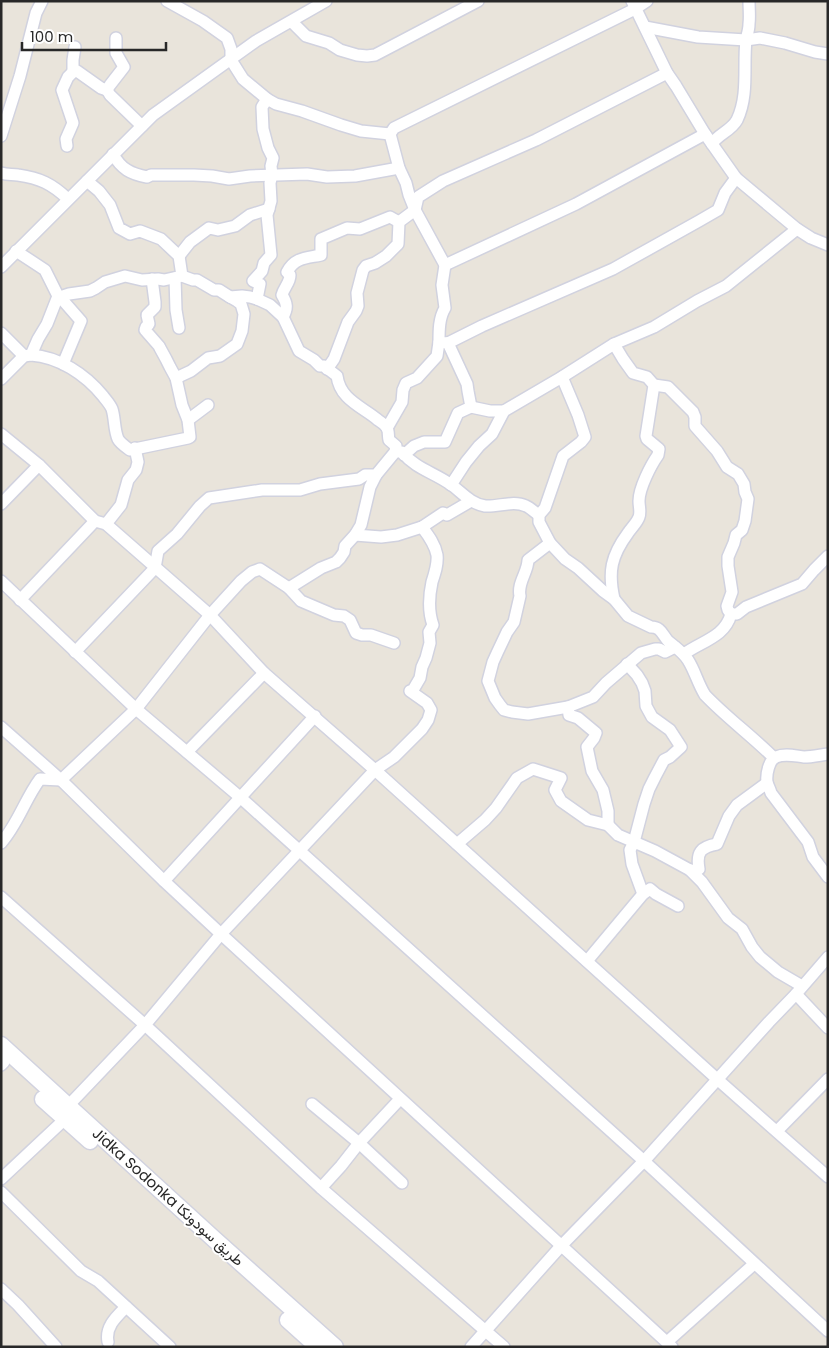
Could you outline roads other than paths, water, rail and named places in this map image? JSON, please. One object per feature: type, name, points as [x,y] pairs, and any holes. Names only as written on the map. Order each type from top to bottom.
[{"type":"main road","name":"Jidka Sodonka طريق سودونكا","points":[[1,1046],[66,1112],[211,1243],[318,1347]]},
{"type":"main road","name":"Jidka Sodonka طريق سودونكا","points":[[2,1062],[66,1112]]},
{"type":"main road","name":"Jidka Sodonka طريق سودونكا","points":[[211,1243],[335,1347]]},
{"type":"street","points":[[1,136],[20,76],[34,20],[42,1]]},
{"type":"street","points":[[167,1],[227,38],[231,49],[231,60],[243,79],[267,99],[276,104],[361,131],[390,134]]},
{"type":"street","points":[[1,267],[113,154],[159,111],[256,42],[326,1]]},
{"type":"street","points":[[292,22],[306,36],[329,43],[340,50],[357,55],[376,55],[478,1]]},
{"type":"street","points":[[472,406],[467,384],[444,342],[439,327],[445,308],[442,285],[445,265],[415,210],[399,168],[390,134],[394,128],[634,5],[647,1]]},
{"type":"street","points":[[712,144],[715,139],[730,129],[736,120],[745,89],[746,40],[750,22],[749,1]]},
{"type":"street","points":[[634,5],[667,73],[705,134],[736,178],[797,229],[828,246]]},
{"type":"street","points":[[645,27],[698,37],[746,40],[760,38],[828,54]]},
{"type":"street","points":[[107,90],[124,67],[116,53],[116,38]]},
{"type":"street","points":[[67,146],[66,139],[73,123],[62,90],[68,77],[73,72],[75,47]]},
{"type":"street","points":[[73,72],[77,71],[101,88],[107,90],[142,126]]},
{"type":"street","points":[[399,222],[415,210],[418,196],[443,181],[536,140],[667,73]]},
{"type":"street","points":[[257,299],[260,284],[253,281],[262,271],[264,263],[271,255],[267,215],[271,201],[270,183],[273,158],[263,129],[262,107],[267,99]]},
{"type":"street","points":[[445,265],[576,204],[705,134]]},
{"type":"street","points":[[113,154],[118,164],[131,172],[147,177],[158,174],[212,176],[230,179],[250,176],[307,174],[355,176],[399,168]]},
{"type":"street","points":[[1,173],[18,175],[49,183],[68,199]]},
{"type":"street","points":[[387,428],[402,402],[406,383],[417,378],[437,356],[444,342],[613,269],[692,226],[718,210],[725,192],[736,178]]},
{"type":"street","points":[[88,181],[110,205],[119,228],[130,234],[140,232],[154,236],[166,243],[179,256]]},
{"type":"street","points":[[179,328],[176,310],[179,256],[190,242],[209,228],[218,230],[235,226],[250,215],[268,209]]},
{"type":"street","points":[[283,317],[287,310],[286,302],[282,295],[284,288],[290,281],[290,275],[287,272],[291,264],[304,258],[321,255],[321,239],[347,228],[360,229],[390,217],[399,222]]},
{"type":"street","points":[[327,369],[334,359],[348,322],[358,306],[356,293],[363,270],[366,266],[386,256],[398,244],[399,222]]},
{"type":"street","points":[[289,588],[340,558],[345,546],[361,525],[370,487],[376,475],[400,454],[414,446],[424,442],[445,442],[458,413],[472,406],[490,411],[504,411],[614,344],[654,327],[726,286],[797,229]]},
{"type":"street","points":[[16,251],[45,270],[59,297],[81,321],[63,364]]},
{"type":"street","points":[[1,380],[28,355],[47,324],[59,297],[90,291],[105,282],[125,276],[142,280],[164,280],[178,277],[197,280],[214,290],[219,290],[241,304],[244,314],[242,331],[237,344],[220,356],[208,358],[191,372],[176,378]]},
{"type":"street","points":[[1,333],[28,355],[41,356],[63,364],[78,373],[100,393],[112,408],[119,440],[130,450],[188,438],[190,437],[188,420],[182,405],[176,378],[160,346],[145,330],[149,324],[147,315],[155,307],[152,280]]},
{"type":"street","points":[[230,297],[245,296],[270,304],[283,317],[298,351],[337,376],[338,383],[349,399],[355,405],[374,416],[387,428],[389,440],[396,446],[400,454],[417,466],[451,485],[471,502],[486,506],[513,503],[527,507],[539,515]]},
{"type":"street","points":[[550,543],[528,560],[528,567],[523,576],[518,594],[520,596],[514,622],[498,651],[491,669],[488,681],[495,698],[504,710],[528,714],[568,707],[593,696],[627,664],[645,652],[655,649],[666,652],[680,651],[718,635],[729,622],[731,614],[728,606],[732,587],[727,561],[736,535],[742,530],[746,521],[748,499],[744,484],[738,474],[727,467],[717,451],[695,426],[693,412],[668,387],[654,385],[647,377],[633,373],[614,344]]},
{"type":"street","points":[[562,377],[578,415],[585,438],[563,456],[545,508],[539,515],[539,522],[550,543],[565,559],[614,599],[628,616],[661,630],[666,638],[680,651],[695,672],[701,689],[706,695],[774,758]]},
{"type":"street","points":[[614,599],[611,583],[612,564],[619,546],[639,518],[639,500],[642,488],[658,455],[659,449],[646,436],[654,385]]},
{"type":"street","points":[[188,420],[208,405]]},
{"type":"street","points":[[451,485],[466,462],[492,434],[504,411]]},
{"type":"street","points":[[1,434],[39,465],[101,523],[210,615],[264,673],[315,716],[828,1177]]},
{"type":"street","points":[[20,600],[122,505],[128,480],[136,470],[138,462],[135,448]]},
{"type":"street","points":[[1,504],[39,465]]},
{"type":"street","points":[[75,652],[155,568],[158,551],[177,534],[209,498],[262,490],[300,490],[320,484],[359,479],[365,475],[376,475]]},
{"type":"street","points":[[355,535],[391,536],[422,527],[443,513],[447,514],[471,502]]},
{"type":"street","points":[[1,1179],[66,1112],[145,1024],[221,934],[375,770],[394,757],[422,729],[428,720],[431,710],[427,703],[410,691],[414,690],[420,678],[430,644],[429,632],[433,625],[430,615],[430,599],[437,552],[422,527]]},
{"type":"street","points":[[731,614],[737,614],[746,607],[802,584],[828,556]]},
{"type":"street","points":[[1,843],[10,834],[31,791],[40,779],[61,780],[136,709],[210,615],[241,582],[256,570],[260,569],[289,588],[301,601],[334,615],[344,616],[350,620],[356,634],[371,636],[394,643]]},
{"type":"street","points":[[1,581],[136,709],[241,798],[644,1161],[828,1331]]},
{"type":"street","points":[[627,664],[642,683],[646,706],[652,717],[670,730],[681,747],[664,760],[654,777],[630,850],[632,864],[643,894]]},
{"type":"street","points":[[187,752],[264,673]]},
{"type":"street","points":[[568,707],[569,715],[578,718],[596,732],[587,747],[592,771],[603,790],[608,811],[608,825]]},
{"type":"street","points":[[164,881],[315,716]]},
{"type":"street","points":[[1,728],[61,780],[164,881],[400,1100],[670,1345],[754,1264]]},
{"type":"street","points":[[828,754],[805,757],[792,755],[778,756],[774,758],[768,770],[767,784],[771,793],[808,842],[813,857],[828,877]]},
{"type":"street","points":[[457,844],[496,808],[517,778],[533,769],[561,778],[554,790],[561,801],[588,820],[608,825],[618,835],[655,851],[690,870],[702,882],[728,918],[742,929],[760,958],[799,990],[828,1028]]},
{"type":"street","points":[[690,870],[695,871],[699,869],[698,860],[702,849],[707,845],[717,844],[729,816],[737,804],[767,784]]},
{"type":"street","points":[[587,961],[643,894],[650,889],[678,906]]},
{"type":"street","points":[[1,897],[145,1024],[321,1188],[504,1347]]},
{"type":"street","points":[[471,1347],[561,1246],[644,1161],[828,957]]},
{"type":"street","points":[[777,1130],[828,1079]]},
{"type":"street","points":[[321,1188],[359,1143],[400,1100]]},
{"type":"street","points":[[312,1104],[359,1143],[402,1183]]},
{"type":"street","points":[[1,1192],[81,1271],[98,1281],[170,1347]]},
{"type":"street","points":[[1,1288],[56,1347]]},
{"type":"street","points":[[108,1342],[107,1338],[111,1322],[126,1307]]}]
